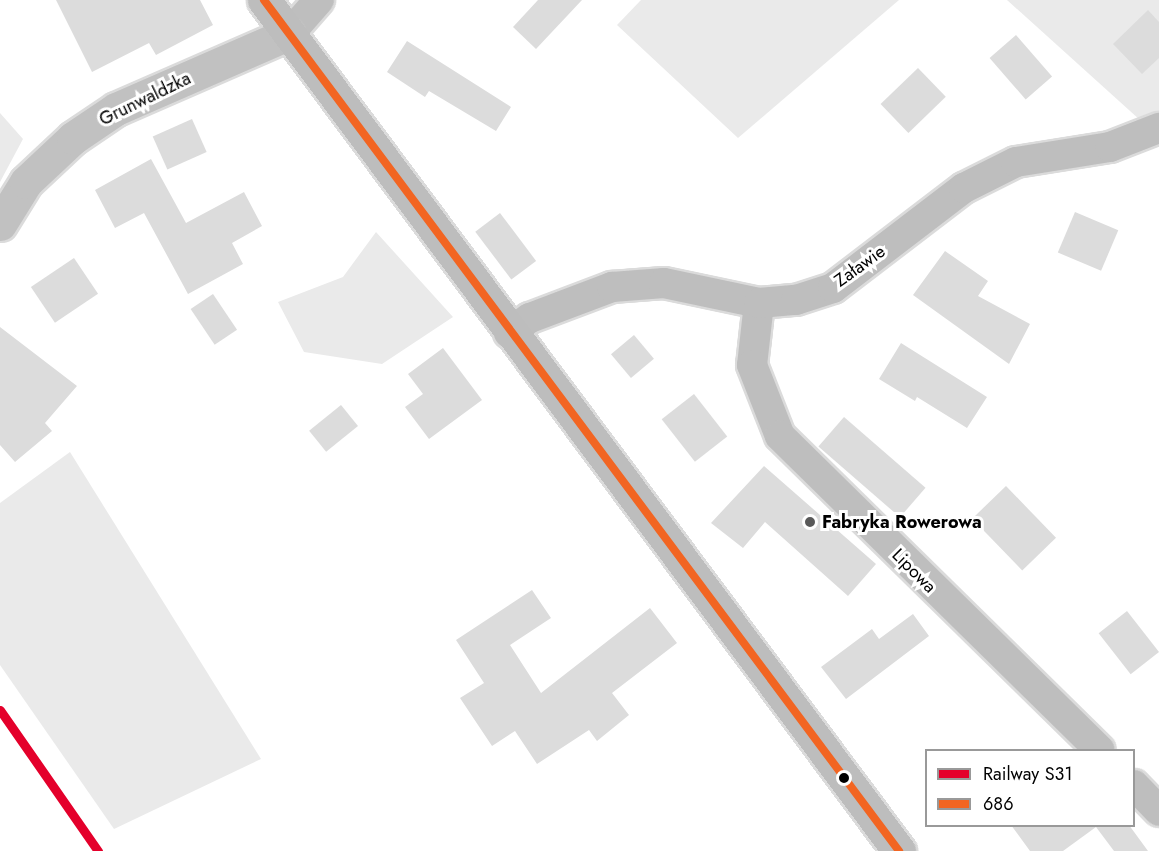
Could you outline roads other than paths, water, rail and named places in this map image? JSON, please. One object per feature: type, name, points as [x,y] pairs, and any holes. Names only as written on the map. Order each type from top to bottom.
[{"type":"main road","points":[[264,0],[510,333],[899,851]]},
{"type":"street","points":[[290,33],[319,0]]},
{"type":"street","name":"Grunwaldzka","points":[[0,224],[26,182],[73,138],[116,109],[290,33]]},
{"type":"street","name":"Załawie","points":[[510,333],[530,318],[612,286],[664,283],[759,303],[796,300],[833,288],[963,188],[1016,162],[1110,147],[1159,128]]},
{"type":"street","name":"Lipowa","points":[[759,303],[752,365],[780,436],[1098,749]]},
{"type":"street","points":[[1135,786],[1159,811]]},
{"type":"rail line","name":"S31","points":[[0,710],[98,851]]},
{"type":"place","name":"Fabryka Rowerowa","points":[[810,522]]}]
